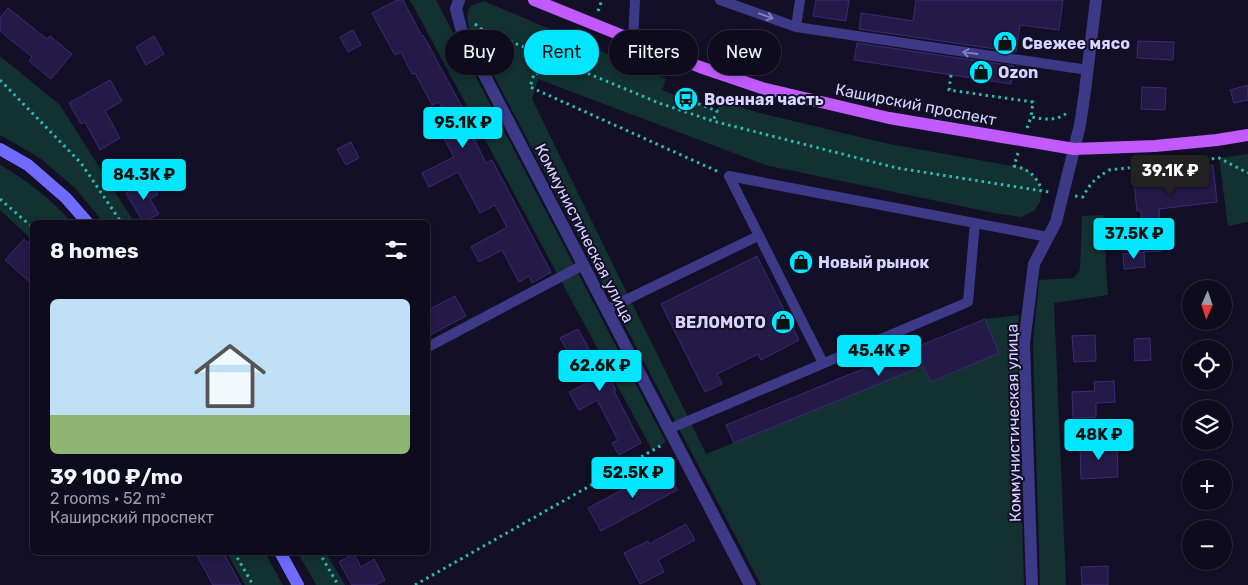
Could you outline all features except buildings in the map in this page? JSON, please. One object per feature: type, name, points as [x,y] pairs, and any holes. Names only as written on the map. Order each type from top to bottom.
[{"type":"main road","name":"Каширский проспект","points":[[534,0],[609,31]]},
{"type":"main road","name":"Каширский проспект","points":[[698,66],[762,88],[889,118],[1074,148],[1155,146],[1248,135]]},
{"type":"main road","points":[[0,150],[28,165],[66,198],[85,220]]},
{"type":"main road","points":[[282,555],[298,585]]},
{"type":"street","name":"Коммунистическая улица","points":[[1032,585],[1024,343],[1034,264],[1056,222],[1080,125],[1096,0]]},
{"type":"street","name":"Коммунистическая улица","points":[[458,4],[462,32],[750,585]]},
{"type":"lane","points":[[634,30],[635,0]]},
{"type":"lane","points":[[720,0],[796,27],[1088,70]]},
{"type":"lane","points":[[796,27],[800,0]]},
{"type":"lane","points":[[728,176],[1048,237]]},
{"type":"lane","points":[[728,176],[823,363]]},
{"type":"lane","points":[[671,433],[823,363],[968,302],[975,223]]},
{"type":"lane","points":[[607,310],[758,236]]},
{"type":"lane","points":[[430,346],[583,264]]},
{"type":"path","points":[[458,4],[483,30],[524,47]]},
{"type":"path","points":[[534,75],[530,87],[728,176]]},
{"type":"path","points":[[591,75],[659,103],[713,121],[897,168],[1083,197],[1088,187],[1096,178],[1109,170],[1219,158],[1248,173]]},
{"type":"path","points":[[951,75],[949,90],[1033,102],[1031,117]]},
{"type":"path","points":[[0,80],[81,163],[120,220]]},
{"type":"path","points":[[686,99],[717,111],[713,121]]},
{"type":"path","points":[[0,199],[30,225]]},
{"type":"path","points":[[415,585],[671,433]]},
{"type":"path","points":[[236,555],[253,585]]},
{"type":"path","points":[[321,555],[338,585]]},
{"type":"green space","points":[[410,0],[436,0],[452,30],[445,30],[445,65]]},
{"type":"green space","points":[[484,1],[552,30],[524,30],[524,75],[599,75],[599,50],[609,55],[609,75],[657,75],[666,79],[662,90],[716,111],[721,101],[756,112],[889,144],[1024,168],[1037,179],[1042,191],[1040,202],[1034,211],[1021,217],[994,213],[765,165],[538,79],[532,99],[706,454],[923,366],[932,382],[999,353],[985,319],[1019,315],[1017,343],[1024,585],[761,585],[494,75],[514,75],[514,30],[470,30],[467,17],[469,10],[474,5]]},
{"type":"green space","points":[[0,56],[60,105],[133,220],[101,220],[76,189],[40,158],[0,135]]},
{"type":"green space","points":[[450,75],[475,75],[666,442],[652,450]]},
{"type":"green space","points":[[1248,154],[1248,222],[1228,226],[1219,158]]},
{"type":"green space","points":[[0,165],[38,190],[69,220],[30,220],[30,238],[0,210]]},
{"type":"green space","points":[[1103,215],[1108,295],[1054,303],[1066,585],[1040,585],[1033,344],[1039,280],[1074,278],[1080,270],[1082,216]]},
{"type":"green space","points":[[228,555],[266,555],[283,585],[245,585]]},
{"type":"green space","points":[[299,555],[327,555],[345,585],[316,585]]},
{"type":"place","name":"Свежее мясо","points":[[1005,43]]},
{"type":"place","name":"Ozon","points":[[981,72]]},
{"type":"place","name":"Военная часть","points":[[686,99]]},
{"type":"place","name":"Новый рынок","points":[[801,262]]},
{"type":"place","name":"ВЕЛОМОТО","points":[[783,322]]}]
